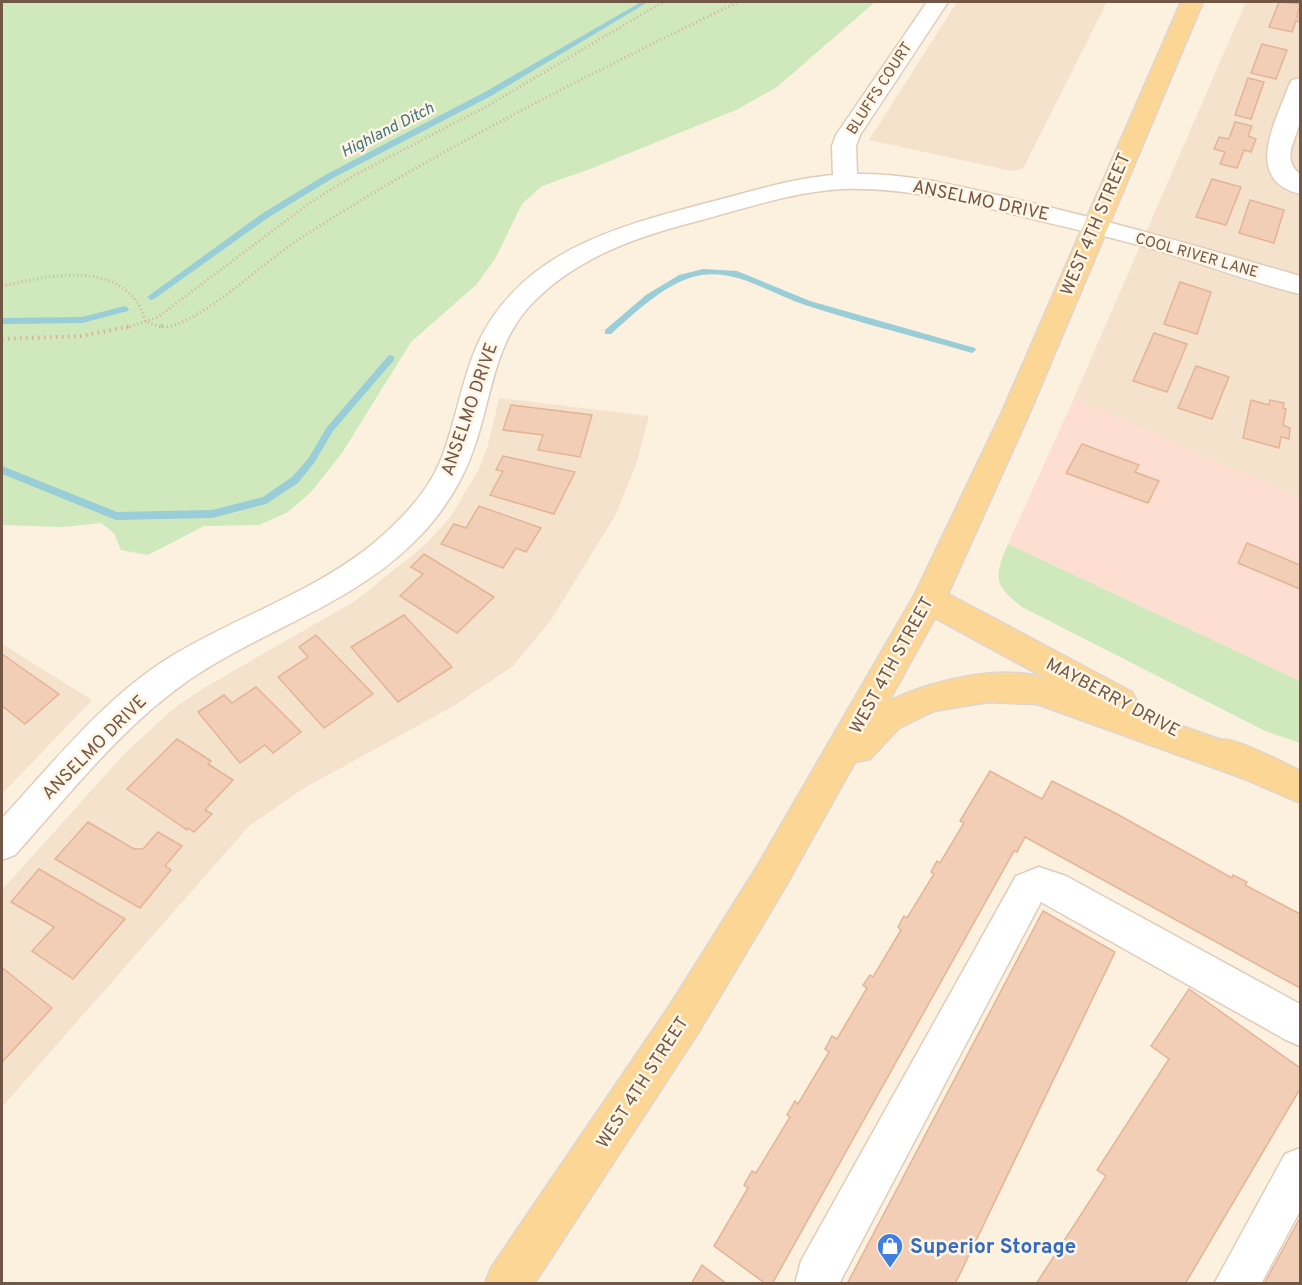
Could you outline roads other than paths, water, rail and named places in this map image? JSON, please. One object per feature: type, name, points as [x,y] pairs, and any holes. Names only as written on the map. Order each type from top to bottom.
[{"type":"main road","name":"WEST 4TH STREET","points":[[507,1284],[684,1018],[826,781],[929,599],[1019,405],[1191,2]]},
{"type":"main road","name":"MAYBERRY DRIVE","points":[[929,599],[1142,714],[1244,764],[1300,787]]},
{"type":"main road","points":[[826,781],[887,718],[928,698],[988,688],[1038,690],[1244,764]]},
{"type":"street","name":"BLUFFS COURT","points":[[845,182],[844,146],[848,135],[937,2]]},
{"type":"street","points":[[1300,85],[1277,156],[1280,170],[1300,186]]},
{"type":"street","name":"ANSELMO DRIVE","points":[[2,843],[106,731],[144,694],[181,668],[323,594],[368,565],[402,535],[447,480],[457,457],[485,356],[496,331],[531,288],[556,267],[586,249],[653,224],[783,191],[845,182],[901,183],[935,187],[1094,225]]},
{"type":"street","name":"COOL RIVER LANE","points":[[1094,225],[1300,285]]},
{"type":"street","points":[[817,1284],[817,1277],[1029,888],[1039,884],[1053,888],[1300,1026]]},
{"type":"street","points":[[1236,1284],[1300,1169]]},
{"type":"waterway","name":"Highland Ditch","points":[[151,297],[266,215],[330,176],[488,94],[645,2]]},
{"type":"waterway","points":[[608,332],[649,297],[682,277],[703,272],[734,273],[807,303],[972,350]]},
{"type":"waterway","name":"Highland Ditch","points":[[2,321],[82,320],[125,309]]},
{"type":"waterway","points":[[2,470],[116,516],[212,514],[266,500],[295,480],[311,461],[330,429],[391,358]]},
{"type":"place","name":"Superior Storage","points":[[890,1269]]}]
